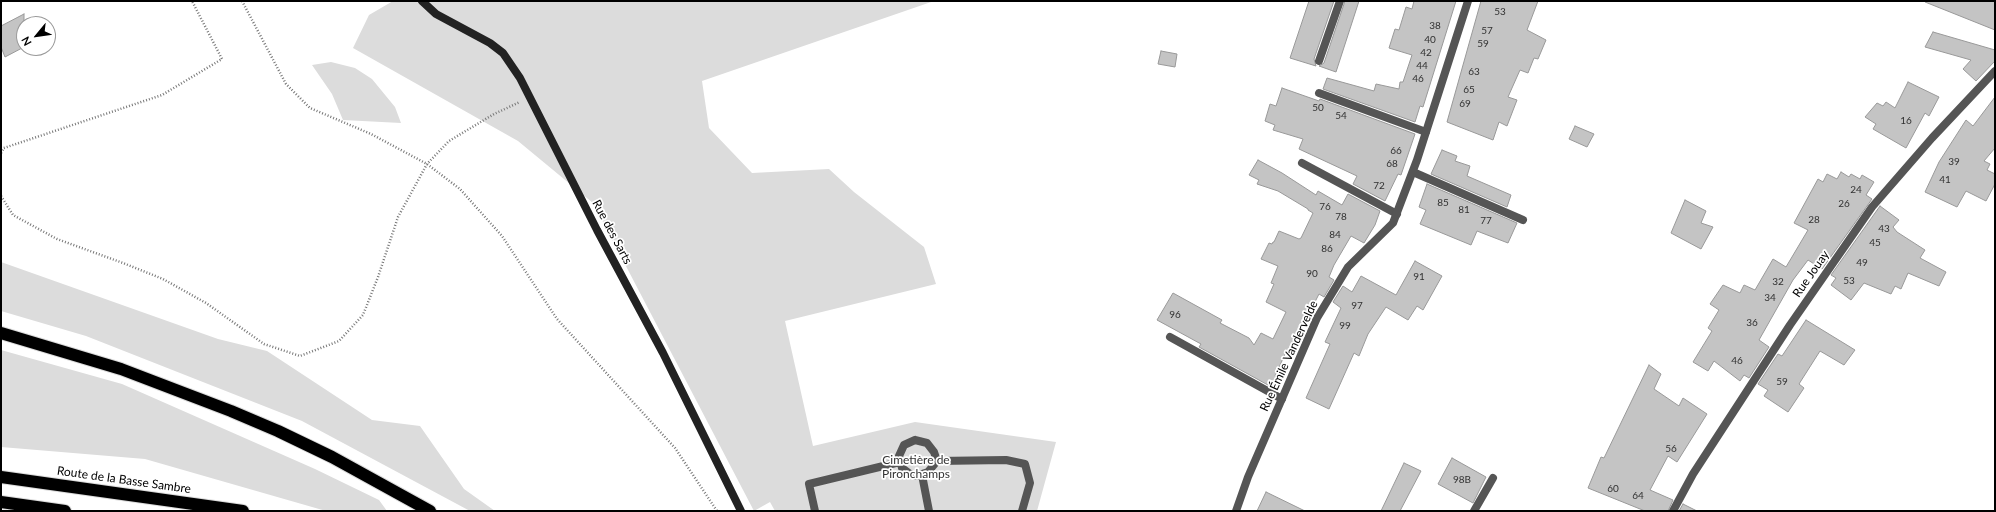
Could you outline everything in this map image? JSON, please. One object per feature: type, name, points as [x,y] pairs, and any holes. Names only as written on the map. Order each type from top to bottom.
[{"type":"highway","points":[[1,333],[121,370],[265,425],[332,457],[430,511]]},
{"type":"highway","name":"Route de la Basse Sambre","points":[[1,477],[243,511]]},
{"type":"highway","points":[[1,502],[65,511]]},
{"type":"street","name":"Rue des Sarts","points":[[422,1],[436,14],[490,42],[503,53],[520,78],[597,230],[663,353],[742,511]]},
{"type":"street","points":[[1319,61],[1340,1]]},
{"type":"street","name":"Rue Émile Vandervelde","points":[[1236,511],[1248,477],[1317,318],[1348,267],[1393,223],[1413,172],[1468,1]]},
{"type":"street","name":"Rue Jouay","points":[[1673,511],[1693,474],[1790,325],[1872,207],[1932,138],[1995,71]]},
{"type":"street","points":[[1319,93],[1426,132]]},
{"type":"street","points":[[1302,163],[1397,214]]},
{"type":"street","points":[[1413,172],[1523,220]]},
{"type":"street","points":[[1170,337],[1282,399]]},
{"type":"street","points":[[937,461],[934,452],[927,443],[915,440],[904,445],[899,456],[902,468],[910,474],[922,475],[928,472],[937,461],[1006,460],[1025,464],[1030,482],[1022,511]]},
{"type":"street","points":[[815,511],[809,484],[900,462]]},
{"type":"street","points":[[922,475],[929,511]]},
{"type":"street","points":[[1474,511],[1493,478]]},
{"type":"path","points":[[1,149],[162,95],[222,59],[192,1]]},
{"type":"path","points":[[242,1],[286,84],[310,108],[371,134],[427,164],[460,189],[502,236],[557,319],[675,448],[717,511]]},
{"type":"path","points":[[1,196],[12,215],[57,239],[163,279],[206,303],[264,344],[300,356],[338,341],[363,315],[378,277],[398,217],[427,164],[449,141],[494,114],[530,97]]},
{"type":"path","points":[[1,153],[5,148]]},
{"type":"green space","name":"Cimetière de Pironchamps","points":[[393,1],[934,1],[702,81],[709,128],[752,173],[829,169],[854,192],[924,247],[936,284],[785,321],[813,446],[915,422],[1056,442],[1037,511],[775,511],[770,502],[754,511],[593,203],[518,141],[353,48],[369,15]]},
{"type":"green space","points":[[331,62],[355,68],[372,79],[395,107],[401,123],[343,120],[332,94],[312,65]]},
{"type":"green space","points":[[1,262],[218,339],[267,351],[372,420],[420,426],[464,489],[495,511],[470,511],[302,421],[86,336],[1,311]]},
{"type":"green space","points":[[1,350],[122,384],[315,469],[379,500],[387,511],[326,511],[145,459],[1,447]]},
{"type":"building","points":[[1309,1],[1334,1],[1314,59],[1316,66],[1290,58]]},
{"type":"building","points":[[1345,1],[1359,1],[1336,72],[1319,66],[1324,63]]},
{"type":"building","points":[[1414,1],[1456,1],[1423,107],[1420,106],[1415,122],[1323,89],[1327,78],[1374,91],[1376,84],[1399,89],[1400,82],[1403,82],[1412,55],[1389,48],[1395,29],[1399,30],[1406,7],[1412,9]]},
{"type":"building","points":[[1481,1],[1538,1],[1527,30],[1546,40],[1538,59],[1534,58],[1528,73],[1520,70],[1508,97],[1517,100],[1507,126],[1499,122],[1493,140],[1447,122]]},
{"type":"building","points":[[1995,1],[1995,30],[1925,2]]},
{"type":"building","points":[[16,18],[16,51],[5,57],[1,47],[1,26]]},
{"type":"building","points":[[1933,32],[1995,50],[1995,61],[1976,81],[1963,69],[1971,60],[1925,47]]},
{"type":"building","points":[[1161,51],[1177,54],[1175,67],[1158,64]]},
{"type":"building","points":[[1908,82],[1939,97],[1929,116],[1925,113],[1906,148],[1873,129],[1876,124],[1865,117],[1877,103],[1883,106],[1886,102],[1895,108]]},
{"type":"building","points":[[1282,88],[1319,101],[1320,99],[1415,134],[1401,175],[1398,174],[1385,201],[1353,184],[1357,176],[1299,149],[1303,139],[1273,130],[1275,125],[1265,121],[1270,104],[1276,106]]},
{"type":"building","points":[[1995,97],[1995,148],[1984,161],[1990,164],[1987,170],[1995,174],[1995,184],[1986,201],[1966,191],[1957,207],[1925,192],[1939,162],[1966,120],[1973,126]]},
{"type":"building","points":[[1575,126],[1594,134],[1587,147],[1569,139]]},
{"type":"building","points":[[1442,150],[1457,156],[1455,161],[1470,166],[1467,176],[1511,195],[1507,207],[1431,174]]},
{"type":"building","points":[[1258,160],[1282,173],[1316,195],[1318,191],[1342,205],[1348,194],[1380,211],[1375,225],[1364,243],[1351,236],[1334,265],[1329,277],[1334,280],[1324,297],[1319,294],[1290,351],[1287,350],[1275,376],[1282,380],[1277,390],[1199,347],[1201,344],[1157,320],[1173,293],[1222,320],[1220,323],[1249,338],[1254,345],[1261,333],[1273,339],[1286,312],[1266,302],[1274,284],[1271,283],[1278,266],[1261,259],[1269,243],[1272,244],[1274,242],[1279,231],[1299,239],[1301,238],[1313,213],[1278,191],[1257,184],[1259,180],[1249,175]]},
{"type":"building","points":[[1841,172],[1849,177],[1851,174],[1860,179],[1862,175],[1874,182],[1866,195],[1872,199],[1822,269],[1808,260],[1793,280],[1759,340],[1769,347],[1749,378],[1744,375],[1740,381],[1714,361],[1708,371],[1693,362],[1712,331],[1708,328],[1719,310],[1710,304],[1723,285],[1740,293],[1744,285],[1755,290],[1773,259],[1786,267],[1808,230],[1794,223],[1818,179],[1823,182],[1827,174],[1837,179]]},
{"type":"building","points":[[1427,184],[1517,223],[1508,243],[1477,231],[1471,245],[1420,224],[1426,210],[1419,207]]},
{"type":"building","points":[[1685,200],[1706,211],[1701,223],[1713,227],[1701,249],[1671,233]]},
{"type":"building","points":[[1880,206],[1899,220],[1893,227],[1897,232],[1925,250],[1920,258],[1946,272],[1939,286],[1908,273],[1901,289],[1895,286],[1891,294],[1864,283],[1851,300],[1831,285],[1836,278],[1831,275]]},
{"type":"building","points":[[1415,261],[1442,276],[1423,310],[1417,306],[1408,320],[1386,307],[1368,334],[1359,356],[1354,353],[1329,409],[1306,398],[1330,344],[1325,342],[1341,308],[1333,302],[1343,286],[1352,292],[1361,276],[1396,295]]},
{"type":"building","points":[[1806,320],[1855,350],[1844,365],[1820,351],[1799,384],[1804,388],[1788,412],[1764,396],[1768,390],[1758,384],[1778,354],[1782,356]]},
{"type":"building","points":[[1649,365],[1661,374],[1654,389],[1679,406],[1683,398],[1707,414],[1677,462],[1668,456],[1650,490],[1673,500],[1668,511],[1645,511],[1588,488],[1601,457],[1604,458]]},
{"type":"building","points":[[1452,458],[1486,477],[1473,503],[1438,484]]},
{"type":"building","points":[[1404,463],[1421,471],[1400,511],[1381,511]]},
{"type":"building","points":[[1266,492],[1305,511],[1257,511]]},
{"type":"building","points":[[1683,504],[1697,511],[1679,511]]}]
